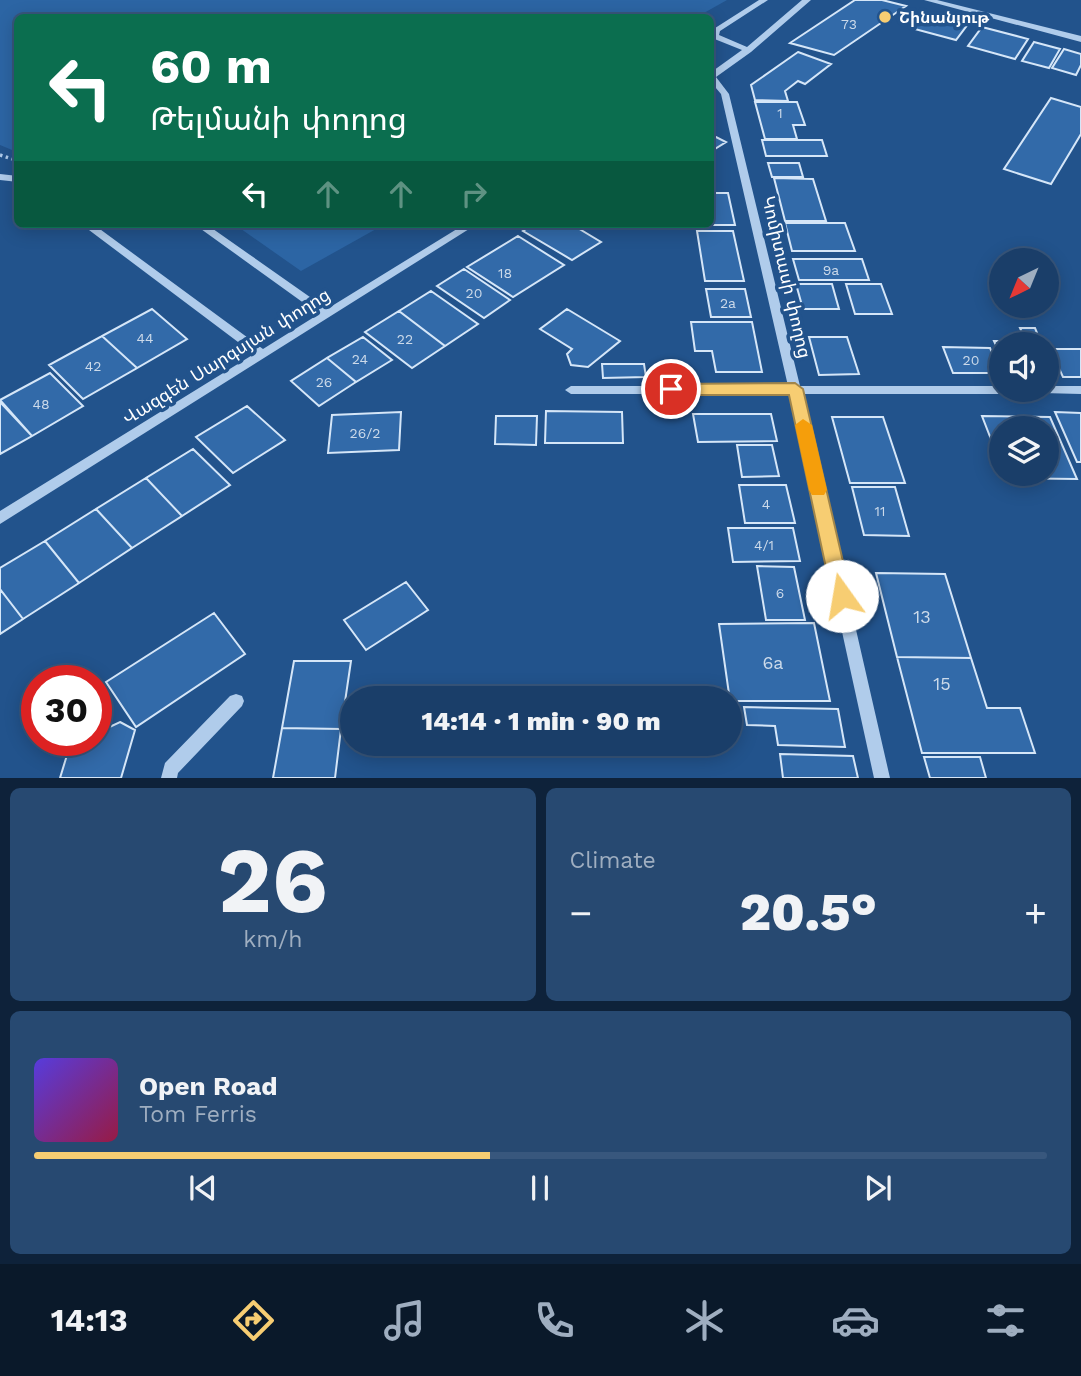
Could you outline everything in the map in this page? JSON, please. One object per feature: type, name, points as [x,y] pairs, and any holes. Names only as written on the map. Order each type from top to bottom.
[{"type":"street","points":[[748,50],[715,36],[716,30],[764,0]]},
{"type":"street","points":[[714,74],[748,50],[807,0]]},
{"type":"street","points":[[928,0],[1081,39]]},
{"type":"street","name":"Կոմիտասի փողոց","points":[[714,80],[725,94],[883,778]]},
{"type":"street","points":[[91,228],[262,354]]},
{"type":"street","points":[[206,228],[326,314]]},
{"type":"street","name":"Վազգեն Սարգսյան փողոց","points":[[0,518],[466,228]]},
{"type":"street","points":[[571,390],[989,390]]},
{"type":"street","points":[[1059,390],[1081,390]]},
{"type":"street","points":[[169,778],[172,769],[236,701]]},
{"type":"shaded area","points":[[0,0],[727,0],[702,14],[14,14],[14,151],[0,145]]},
{"type":"shaded area","points":[[240,228],[378,228],[301,271]]},
{"type":"building","points":[[855,0],[882,0],[906,6],[834,55],[790,43]]},
{"type":"building","points":[[925,13],[968,24],[956,40],[911,28]]},
{"type":"building","points":[[982,27],[1028,39],[1015,59],[968,46]]},
{"type":"building","points":[[1034,42],[1060,49],[1049,68],[1022,61]]},
{"type":"building","points":[[1064,49],[1081,54],[1081,65],[1076,75],[1052,68]]},
{"type":"building","points":[[798,52],[831,64],[805,84],[798,81],[785,91],[788,101],[755,100],[751,85]]},
{"type":"building","points":[[1051,98],[1081,107],[1081,134],[1051,184],[1004,169]]},
{"type":"building","points":[[755,102],[797,102],[805,125],[793,125],[797,139],[765,139]]},
{"type":"building","points":[[714,136],[726,142],[714,150]]},
{"type":"building","points":[[762,140],[822,140],[827,156],[766,156]]},
{"type":"building","points":[[768,163],[799,163],[803,177],[772,177]]},
{"type":"building","points":[[774,178],[813,179],[826,221],[785,221]]},
{"type":"building","points":[[714,193],[728,193],[735,225],[714,225]]},
{"type":"building","points":[[785,223],[845,223],[855,251],[792,251]]},
{"type":"building","points":[[528,228],[578,228],[601,242],[572,260],[523,231]]},
{"type":"building","points":[[697,231],[733,231],[744,281],[705,281]]},
{"type":"building","points":[[518,236],[564,265],[513,297],[467,267]]},
{"type":"building","points":[[793,259],[862,259],[869,280],[799,280]]},
{"type":"building","points":[[464,269],[510,300],[484,318],[437,286]]},
{"type":"building","points":[[796,284],[832,284],[839,309],[803,309]]},
{"type":"building","points":[[846,284],[881,284],[892,314],[855,314]]},
{"type":"building","points":[[706,289],[745,289],[751,317],[711,317]]},
{"type":"building","points":[[431,291],[478,324],[445,346],[399,311]]},
{"type":"building","points":[[152,309],[187,339],[137,368],[102,336]]},
{"type":"building","points":[[567,309],[620,341],[588,367],[571,365],[567,354],[572,349],[540,329]]},
{"type":"building","points":[[399,311],[445,346],[412,368],[365,332]]},
{"type":"building","points":[[691,322],[752,322],[762,372],[716,372],[712,351],[695,351]]},
{"type":"building","points":[[1020,328],[1035,328],[1037,332],[1022,332]]},
{"type":"building","points":[[102,336],[137,368],[83,399],[49,365]]},
{"type":"building","points":[[363,337],[392,360],[356,382],[327,358]]},
{"type":"building","points":[[809,337],[847,337],[859,374],[819,375]]},
{"type":"building","points":[[943,347],[989,348],[989,373],[953,373]]},
{"type":"building","points":[[1059,349],[1081,349],[1081,377],[1063,377],[1059,368]]},
{"type":"building","points":[[327,358],[356,382],[319,406],[291,381]]},
{"type":"building","points":[[602,364],[644,364],[646,377],[603,378]]},
{"type":"building","points":[[50,373],[83,406],[32,436],[0,400]]},
{"type":"building","points":[[0,402],[32,436],[0,454]]},
{"type":"building","points":[[247,406],[285,440],[233,473],[196,437]]},
{"type":"building","points":[[546,411],[622,412],[623,443],[545,443]]},
{"type":"building","points":[[401,412],[399,450],[328,453],[332,415]]},
{"type":"building","points":[[1055,412],[1081,413],[1081,462],[1077,462]]},
{"type":"building","points":[[693,414],[771,414],[777,441],[698,442]]},
{"type":"building","points":[[496,416],[537,416],[536,445],[495,444]]},
{"type":"building","points":[[982,416],[989,416],[989,434]]},
{"type":"building","points":[[832,417],[883,417],[905,483],[850,483]]},
{"type":"building","points":[[1059,438],[1077,479],[1059,479]]},
{"type":"building","points":[[737,445],[772,445],[779,476],[742,477]]},
{"type":"building","points":[[193,449],[230,485],[182,516],[146,478]]},
{"type":"building","points":[[146,478],[182,516],[132,548],[96,509]]},
{"type":"building","points":[[739,485],[786,485],[795,523],[745,523]]},
{"type":"building","points":[[852,487],[895,487],[909,536],[864,535]]},
{"type":"building","points":[[96,509],[132,548],[79,583],[45,541]]},
{"type":"building","points":[[728,528],[793,528],[800,561],[733,562]]},
{"type":"building","points":[[45,541],[79,583],[23,619],[0,589],[0,568]]},
{"type":"building","points":[[757,566],[794,567],[805,620],[766,620]]},
{"type":"building","points":[[876,573],[945,574],[971,658],[897,657]]},
{"type":"building","points":[[406,582],[428,610],[366,650],[344,620]]},
{"type":"building","points":[[0,589],[23,619],[0,634]]},
{"type":"building","points":[[214,613],[245,654],[136,727],[112,691],[112,678]]},
{"type":"building","points":[[814,623],[830,701],[742,701],[742,686],[728,686],[719,624]]},
{"type":"building","points":[[897,657],[971,658],[987,708],[1020,708],[1035,753],[922,753]]},
{"type":"building","points":[[294,661],[351,661],[347,686],[340,686],[340,729],[282,728]]},
{"type":"building","points":[[744,707],[838,709],[845,747],[778,745],[775,726],[747,725]]},
{"type":"building","points":[[120,722],[135,730],[121,778],[60,778],[67,756],[112,756],[112,726]]},
{"type":"building","points":[[282,728],[340,729],[335,778],[273,778]]},
{"type":"building","points":[[780,754],[853,756],[858,778],[783,778]]},
{"type":"building","points":[[924,757],[980,757],[986,778],[930,778]]},
{"type":"slow traffic","points":[[803,425],[818,490]]},
{"type":"place","name":"Շինանյութ","points":[[885,17]]},
{"type":"route","points":[[671,389],[795,389],[842,596]]}]
